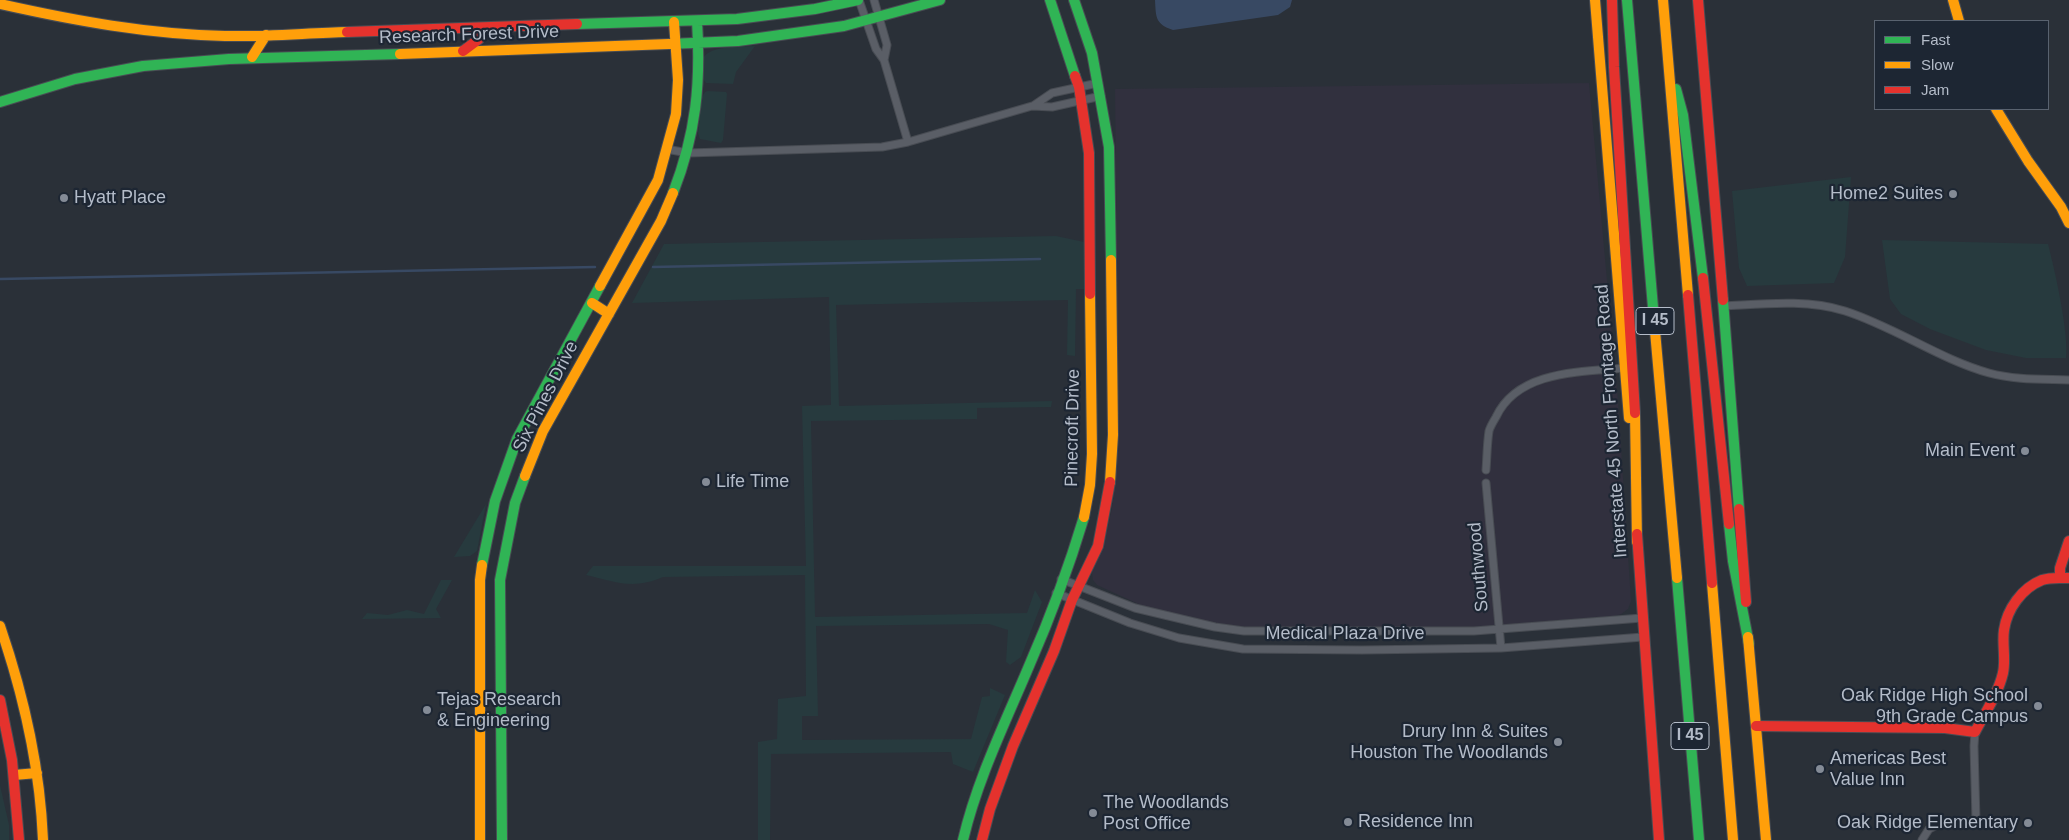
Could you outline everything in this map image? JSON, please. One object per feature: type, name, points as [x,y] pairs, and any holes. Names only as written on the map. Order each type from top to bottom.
[{"type":"main road","name":"Research Forest Drive","points":[[0,4],[71,20],[121,28],[173,34],[266,36],[697,21],[772,15],[859,0]]},
{"type":"main road","name":"Research Forest Drive","points":[[0,102],[64,82],[121,70],[176,62],[252,57],[293,58],[699,44],[785,36],[867,21],[940,0]]},
{"type":"main road","name":"Pinecroft Drive","points":[[963,840],[969,815],[984,774],[1033,657],[1076,543],[1085,514],[1090,485],[1092,454],[1089,153],[1079,86],[1072,60],[1050,0]]},
{"type":"main road","points":[[982,840],[996,792],[1054,651],[1072,600],[1098,546],[1110,491],[1112,452],[1110,147],[1092,53],[1074,0]]},
{"type":"main road","name":"Interstate 45 North Frontage Road","points":[[1595,0],[1626,368],[1643,637],[1659,840]]},
{"type":"main road","points":[[1612,0],[1617,121],[1634,380],[1637,542]]},
{"type":"main road","name":"I 45","points":[[1627,0],[1699,840]]},
{"type":"main road","name":"I 45","points":[[1663,0],[1733,840]]},
{"type":"main road","points":[[1698,0],[1766,840]]},
{"type":"main road","points":[[1953,0],[1959,20]]},
{"type":"main road","name":"Six Pines Drive","points":[[502,840],[502,565],[515,503],[543,431],[662,221],[676,191],[697,118],[700,74],[697,21]]},
{"type":"main road","name":"Six Pines Drive","points":[[480,840],[482,562],[498,492],[511,454],[526,423],[658,180],[676,114],[678,80],[674,22]]},
{"type":"main road","points":[[463,51],[479,39],[485,28]]},
{"type":"main road","points":[[252,57],[266,36]]},
{"type":"main road","points":[[1668,62],[1685,125],[1733,561],[1749,644]]},
{"type":"main road","points":[[1997,110],[2028,161],[2061,207],[2069,223]]},
{"type":"main road","points":[[592,303],[609,314]]},
{"type":"main road","points":[[526,423],[543,431]]},
{"type":"main road","points":[[1756,726],[1945,728],[1975,732],[2000,686],[2004,670],[2004,631],[2006,619],[2021,594],[2030,586],[2043,580],[2064,578],[2060,568],[2069,541]]},
{"type":"main road","points":[[0,626],[26,711],[37,773],[42,840]]},
{"type":"main road","points":[[0,700],[14,775],[19,840]]},
{"type":"main road","points":[[14,775],[37,773]]},
{"type":"street","points":[[859,0],[876,49],[884,60],[908,142]]},
{"type":"street","points":[[874,0],[887,46],[884,60]]},
{"type":"street","points":[[1032,106],[1052,93],[1098,83]]},
{"type":"street","points":[[666,149],[688,153],[855,150],[882,147],[908,142],[1032,106],[1052,106],[1101,96]]},
{"type":"street","points":[[1724,306],[1783,303],[1829,307],[1871,320],[1971,367],[2014,378],[2069,380]]},
{"type":"street","points":[[1486,470],[1489,430],[1499,409],[1517,390],[1544,378],[1568,373],[1626,368]]},
{"type":"street","name":"Southwood","points":[[1486,483],[1501,648]]},
{"type":"street","name":"Medical Plaza Drive","points":[[1061,579],[1135,608],[1184,620],[1244,631],[1500,630],[1642,618]]},
{"type":"street","name":"Medical Plaza Drive","points":[[1056,592],[1130,622],[1179,638],[1243,649],[1501,648],[1643,637]]},
{"type":"street","points":[[1922,840],[1929,828],[1941,823],[1976,821],[1975,732]]},
{"type":"shaded area","points":[[1589,83],[1618,401],[1631,601],[1628,609],[1614,616],[1479,627],[1252,628],[1202,621],[1143,606],[1097,585],[1093,580],[1092,572],[1103,547],[1112,508],[1119,443],[1115,89]]},
{"type":"green space","points":[[755,46],[736,72],[733,84],[706,83],[703,79],[702,61],[706,54],[718,49]]},
{"type":"green space","points":[[708,91],[726,92],[727,94],[723,140],[721,143],[700,139],[698,133],[702,97]]},
{"type":"green space","points":[[1851,177],[1845,257],[1834,283],[1747,286],[1739,268],[1732,191]]},
{"type":"green space","points":[[1056,236],[1084,242],[1085,289],[1076,289],[1075,356],[1067,355],[1068,300],[836,305],[839,406],[1052,401],[1051,407],[977,408],[977,419],[811,421],[815,617],[1027,613],[1035,590],[1042,602],[1021,657],[1010,665],[1006,662],[1008,630],[989,624],[816,626],[818,716],[802,716],[802,740],[971,739],[982,697],[990,696],[990,688],[1005,695],[973,772],[953,764],[951,752],[771,754],[770,840],[758,840],[758,742],[777,739],[778,699],[806,696],[805,575],[663,577],[643,583],[624,584],[586,575],[593,566],[806,566],[802,406],[831,405],[829,297],[632,303],[664,244]]},
{"type":"green space","points":[[1882,240],[2048,244],[2058,285],[2065,333],[2066,358],[2026,358],[1986,350],[1930,329],[1901,314],[1890,299]]},
{"type":"green space","points":[[486,504],[477,551],[470,556],[454,557]]},
{"type":"green space","points":[[441,580],[452,580],[436,609],[441,618],[362,619],[367,613],[388,615],[407,610],[424,614]]},
{"type":"green space","points":[[0,785],[9,825],[9,840],[0,840]]},
{"type":"water","points":[[1155,0],[1292,0],[1290,7],[1278,15],[1173,30],[1167,28],[1158,19]]},
{"type":"waterway","points":[[653,267],[1040,259]]},
{"type":"waterway","points":[[0,279],[595,267]]},
{"type":"traffic: fast","points":[[577,24],[737,19],[815,9],[858,0]]},
{"type":"traffic: fast","points":[[669,44],[738,41],[844,26],[940,0]]},
{"type":"traffic: fast","points":[[1050,0],[1075,76]]},
{"type":"traffic: fast","points":[[1074,0],[1092,53],[1109,147],[1111,260]]},
{"type":"traffic: fast","points":[[1627,0],[1655,331]]},
{"type":"traffic: fast","points":[[673,193],[687,150],[695,108],[698,66],[697,21]]},
{"type":"traffic: fast","points":[[0,102],[75,79],[143,66],[229,59],[400,54]]},
{"type":"traffic: fast","points":[[1676,89],[1683,115],[1703,278]]},
{"type":"traffic: fast","points":[[482,565],[495,501],[517,439],[600,286]]},
{"type":"traffic: fast","points":[[1723,300],[1739,509]]},
{"type":"traffic: fast","points":[[502,840],[500,580],[515,503],[525,476]]},
{"type":"traffic: fast","points":[[963,840],[984,774],[1052,611],[1084,517]]},
{"type":"traffic: fast","points":[[1729,524],[1733,561],[1749,644]]},
{"type":"traffic: fast","points":[[1677,578],[1699,840]]},
{"type":"traffic: slow","points":[[1595,0],[1629,418]]},
{"type":"traffic: slow","points":[[1663,0],[1688,295]]},
{"type":"traffic: slow","points":[[1953,0],[1959,20]]},
{"type":"traffic: slow","points":[[0,4],[84,21],[168,33],[240,36],[347,32]]},
{"type":"traffic: slow","points":[[600,286],[658,180],[676,114],[678,80],[674,22]]},
{"type":"traffic: slow","points":[[252,57],[266,35]]},
{"type":"traffic: slow","points":[[400,54],[669,44]]},
{"type":"traffic: slow","points":[[1997,110],[2028,161],[2061,207],[2069,223]]},
{"type":"traffic: slow","points":[[525,476],[543,431],[661,221],[673,193]]},
{"type":"traffic: slow","points":[[1110,482],[1113,435],[1111,260]]},
{"type":"traffic: slow","points":[[1084,517],[1090,485],[1092,454],[1090,294]]},
{"type":"traffic: slow","points":[[592,303],[609,314]]},
{"type":"traffic: slow","points":[[1655,331],[1677,578]]},
{"type":"traffic: slow","points":[[1635,413],[1637,542]]},
{"type":"traffic: slow","points":[[480,840],[480,580],[482,565]]},
{"type":"traffic: slow","points":[[1712,583],[1733,840]]},
{"type":"traffic: slow","points":[[0,626],[9,652],[29,731],[38,785],[43,840]]},
{"type":"traffic: slow","points":[[1748,637],[1766,840]]},
{"type":"traffic: slow","points":[[14,775],[37,773]]},
{"type":"traffic: jam","points":[[1612,0],[1614,67],[1635,413]]},
{"type":"traffic: jam","points":[[1698,0],[1723,300]]},
{"type":"traffic: jam","points":[[347,32],[577,24]]},
{"type":"traffic: jam","points":[[463,51],[479,39],[485,29]]},
{"type":"traffic: jam","points":[[1075,76],[1079,87],[1089,153],[1090,294]]},
{"type":"traffic: jam","points":[[1703,278],[1729,524]]},
{"type":"traffic: jam","points":[[1688,295],[1712,583]]},
{"type":"traffic: jam","points":[[982,840],[990,809],[1013,746],[1054,651],[1072,600],[1098,546],[1110,482]]},
{"type":"traffic: jam","points":[[1739,509],[1746,602]]},
{"type":"traffic: jam","points":[[1637,534],[1659,840]]},
{"type":"traffic: jam","points":[[2060,578],[2060,568],[2069,541]]},
{"type":"traffic: jam","points":[[1756,726],[1945,728],[1975,732],[2001,681],[2004,668],[2004,630],[2012,607],[2028,588],[2042,580],[2048,578],[2069,578]]},
{"type":"traffic: jam","points":[[0,700],[12,760],[19,840]]},
{"type":"place","name":"Home2 Suites","points":[[1953,194]]},
{"type":"place","name":"Hyatt Place","points":[[64,198]]},
{"type":"place","name":"Main Event","points":[[2025,451]]},
{"type":"place","name":"Life Time","points":[[706,482]]},
{"type":"place","name":"Oak Ridge High School 9th Grade Campus","points":[[2038,706]]},
{"type":"place","name":"Tejas Research & Engineering","points":[[427,710]]},
{"type":"place","name":"Drury Inn & Suites Houston The Woodlands","points":[[1558,742]]},
{"type":"place","name":"Americas Best Value Inn","points":[[1820,769]]},
{"type":"place","name":"The Woodlands Post Office","points":[[1093,813]]},
{"type":"place","name":"Residence Inn","points":[[1348,822]]},
{"type":"place","name":"Oak Ridge Elementary","points":[[2028,823]]}]
